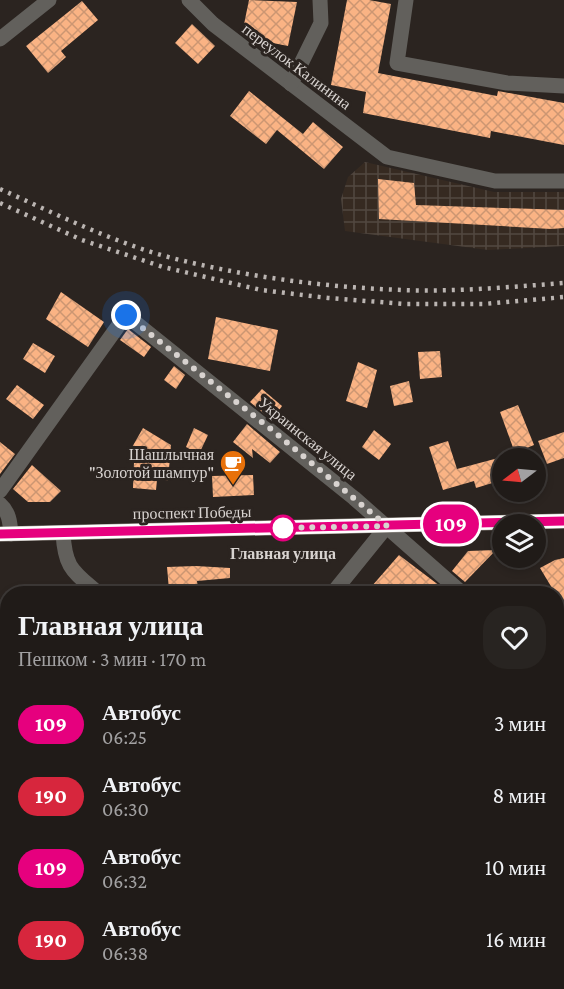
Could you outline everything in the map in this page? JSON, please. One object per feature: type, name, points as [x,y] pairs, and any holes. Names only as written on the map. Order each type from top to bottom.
[{"type":"main road","name":"проспект Победы","points":[[5,534],[564,521]]},
{"type":"street","points":[[0,39],[49,0]]},
{"type":"street","name":"переулок Калинина","points":[[189,0],[213,24],[387,157],[495,181],[564,181]]},
{"type":"street","points":[[291,84],[321,23],[320,0]]},
{"type":"street","points":[[406,0],[397,63],[507,84],[564,86]]},
{"type":"street","name":"Украинская улица","points":[[0,491],[126,315],[272,430],[387,526],[454,586]]},
{"type":"street","points":[[0,504],[5,508],[10,519],[5,534]]},
{"type":"street","points":[[338,586],[387,526]]},
{"type":"street","points":[[63,533],[66,561],[71,569],[90,586]]},
{"type":"shaded area","points":[[365,162],[494,192],[564,192],[564,246],[488,250],[345,231],[341,199],[348,177]]},
{"type":"building","points":[[249,0],[297,2],[288,46],[247,38],[242,34]]},
{"type":"building","points":[[347,0],[369,0],[391,4],[378,73],[497,96],[498,91],[564,103],[564,145],[491,131],[490,138],[363,113],[366,92],[331,85]]},
{"type":"building","points":[[82,1],[98,20],[61,51],[66,57],[48,73],[26,46]]},
{"type":"building","points":[[192,24],[215,46],[198,64],[175,43]]},
{"type":"building","points":[[249,91],[303,134],[313,122],[343,147],[324,169],[277,130],[266,144],[230,116]]},
{"type":"building","points":[[378,179],[414,183],[416,205],[564,210],[564,228],[379,219]]},
{"type":"building","points":[[61,292],[104,322],[88,347],[46,319]]},
{"type":"building","points":[[216,317],[278,330],[270,371],[208,359]]},
{"type":"building","points":[[128,329],[151,347],[144,357],[120,340]]},
{"type":"building","points":[[33,343],[55,356],[45,373],[23,359]]},
{"type":"building","points":[[440,351],[442,377],[420,379],[418,352]]},
{"type":"building","points":[[358,362],[377,370],[367,408],[346,401]]},
{"type":"building","points":[[174,366],[185,375],[176,389],[164,380]]},
{"type":"building","points":[[409,381],[413,402],[394,406],[390,386]]},
{"type":"building","points":[[17,385],[44,405],[33,419],[6,399]]},
{"type":"building","points":[[262,389],[282,406],[272,420],[250,402]]},
{"type":"building","points":[[518,405],[534,445],[527,448],[513,448],[500,412]]},
{"type":"building","points":[[247,424],[280,452],[270,463],[252,449],[253,458],[233,442]]},
{"type":"building","points":[[143,428],[171,445],[168,481],[157,480],[156,490],[133,488],[134,462],[131,449]]},
{"type":"building","points":[[194,428],[208,435],[199,454],[186,447]]},
{"type":"building","points":[[374,430],[391,444],[379,460],[362,447]]},
{"type":"building","points":[[564,432],[564,458],[547,464],[546,448],[541,448],[538,441]]},
{"type":"building","points":[[448,441],[457,469],[492,460],[492,483],[476,488],[474,481],[443,490],[429,447]]},
{"type":"building","points":[[0,442],[15,454],[0,474]]},
{"type":"building","points":[[32,465],[61,491],[50,502],[28,502],[13,489]]},
{"type":"building","name":"Шашлычная \"Золотой шампур\"","points":[[253,475],[254,495],[213,497],[212,476]]},
{"type":"building","points":[[492,550],[492,554],[465,582],[452,571],[468,551]]},
{"type":"building","points":[[399,555],[440,586],[372,586]]},
{"type":"building","points":[[564,558],[564,586],[551,586],[540,568],[546,568],[546,565]]},
{"type":"building","points":[[167,567],[230,568],[230,578],[197,581],[198,586],[169,586]]},
{"type":"railway","points":[[0,189],[128,244],[200,265],[257,276],[314,284],[401,290],[462,290],[564,283]]},
{"type":"railway","points":[[0,203],[82,240],[163,267],[261,290],[405,304],[484,304],[564,297]]},
{"type":"bus line","name":"109","points":[[0,534],[564,521]]},
{"type":"place","name":"Шашлычная \"Золотой шампур\"","points":[[233,486]]},
{"type":"place","name":"Главная улица","points":[[283,528]]},
{"type":"route","points":[[126,315],[272,430],[387,526],[278,528],[283,528]]}]
